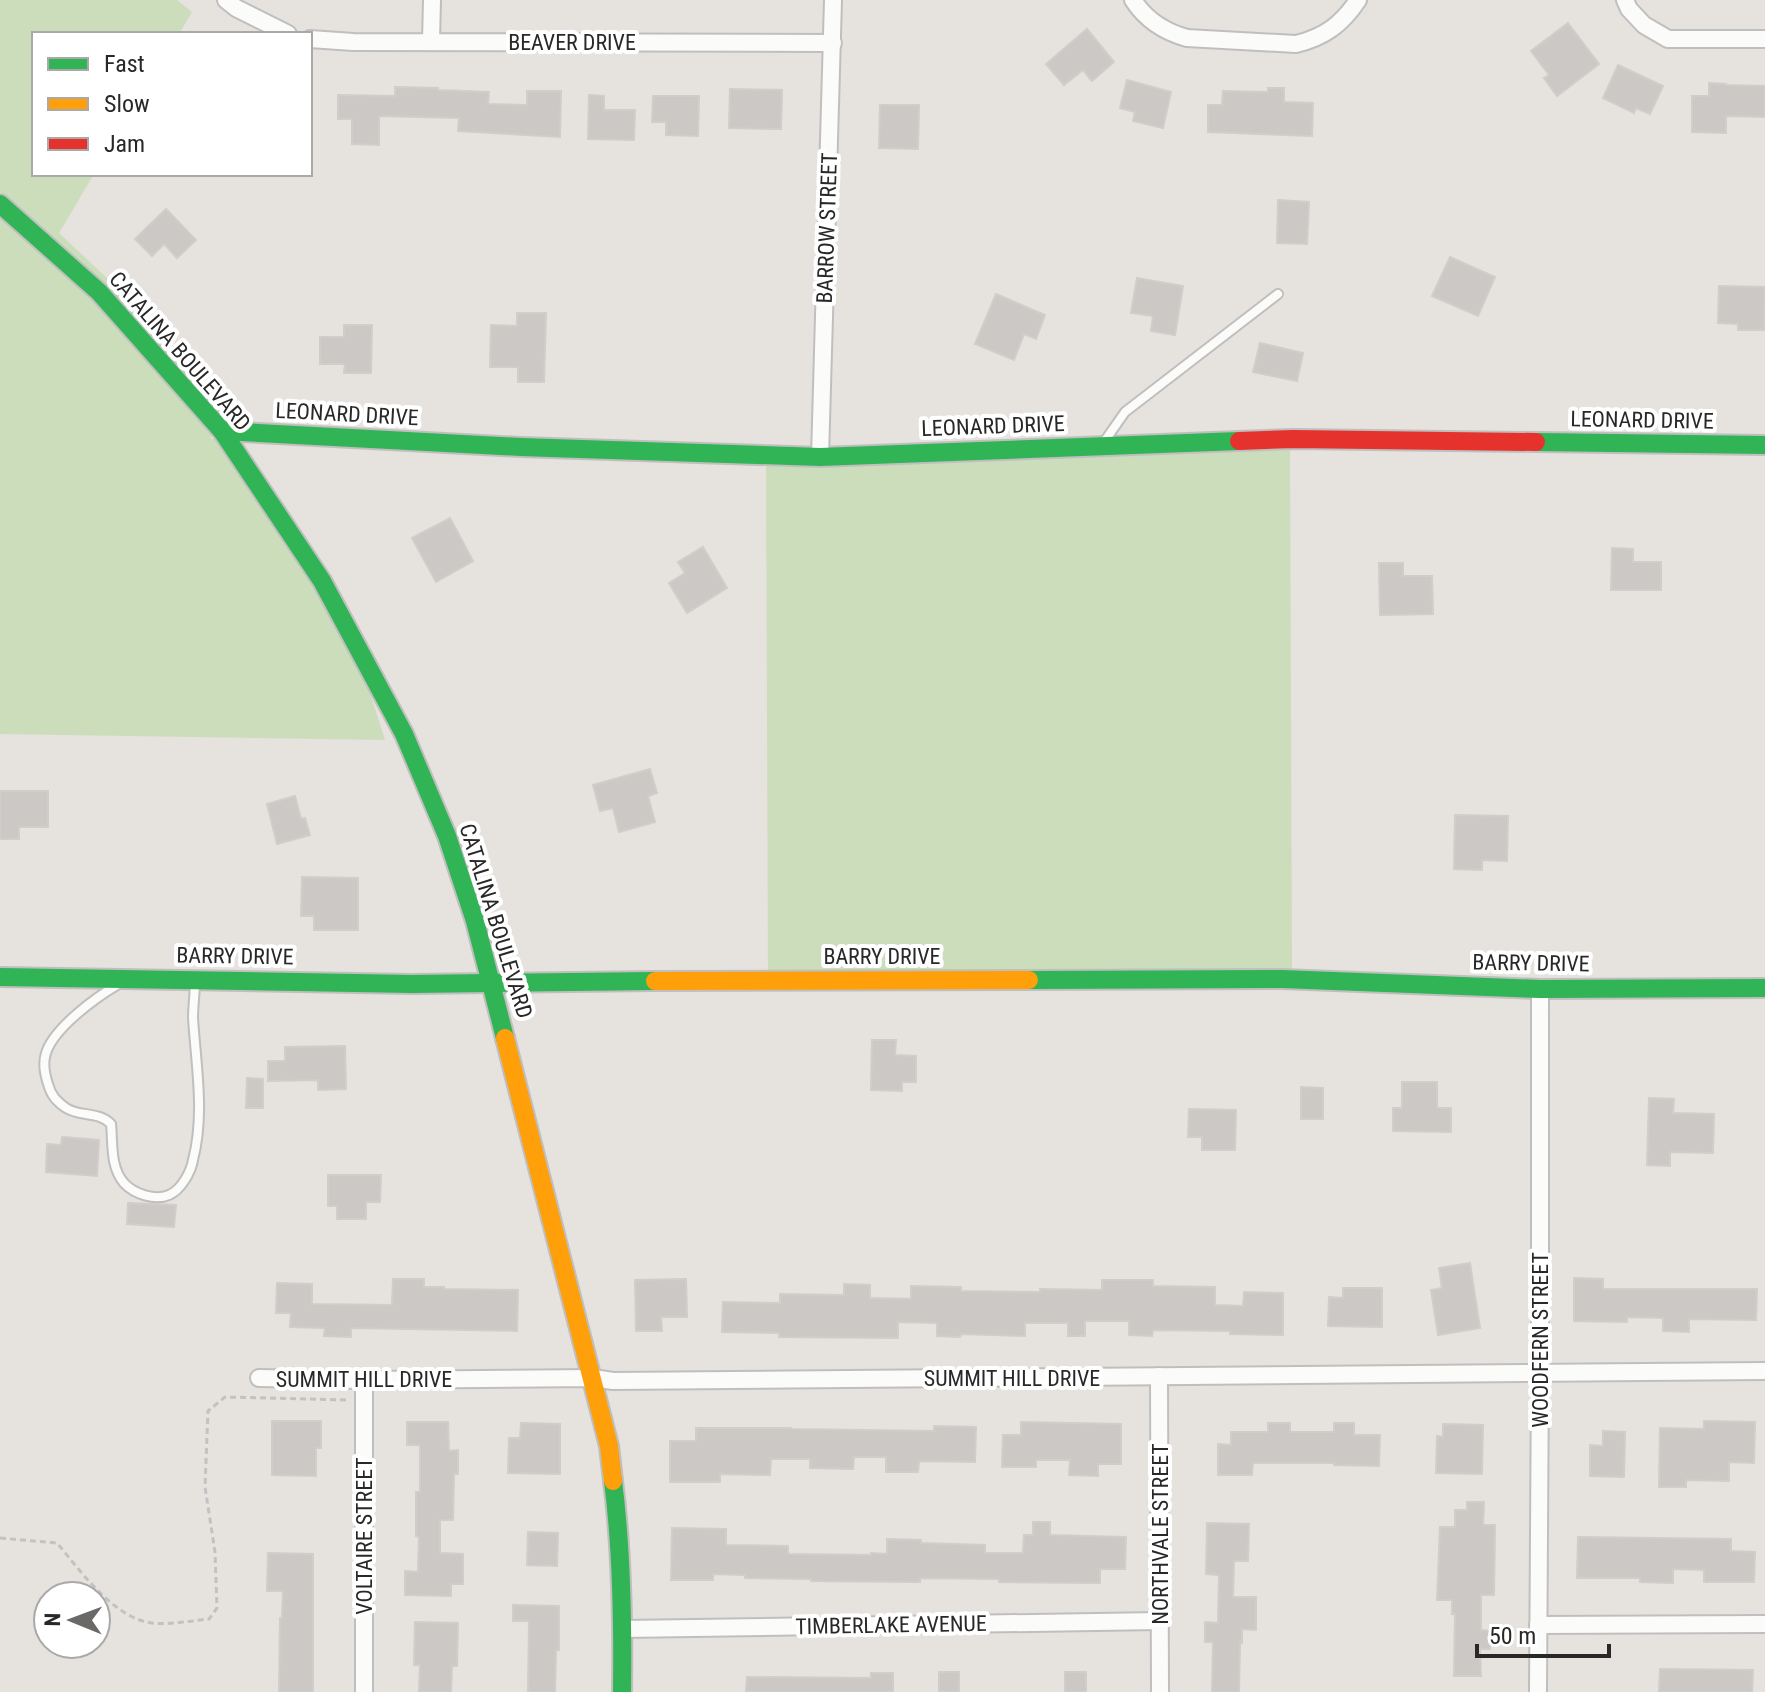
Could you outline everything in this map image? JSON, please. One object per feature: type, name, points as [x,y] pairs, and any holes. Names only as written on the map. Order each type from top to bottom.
[{"type":"street","points":[[226,0],[284,32]]},
{"type":"street","points":[[431,41],[432,0]]},
{"type":"street","name":"BARROW STREET","points":[[820,457],[833,0]]},
{"type":"street","points":[[1133,0],[1152,22],[1172,34],[1187,38],[1296,44],[1312,40],[1346,19],[1358,0]]},
{"type":"street","points":[[1625,0],[1644,25],[1668,39],[1765,39]]},
{"type":"street","name":"BEAVER DRIVE","points":[[312,39],[353,42],[833,43]]},
{"type":"street","name":"CATALINA BOULEVARD","points":[[0,204],[99,292],[222,431],[322,581],[404,734],[447,836],[475,921],[609,1446],[620,1535],[622,1692]]},
{"type":"street","name":"LEONARD DRIVE","points":[[222,431],[521,447],[820,457],[1293,439],[1765,445]]},
{"type":"street","name":"BARRY DRIVE","points":[[0,977],[412,984],[1282,979],[1540,989],[1765,988]]},
{"type":"street","name":"WOODFERN STREET","points":[[1538,1692],[1540,989]]},
{"type":"street","name":"SUMMIT HILL DRIVE","points":[[259,1378],[593,1378],[623,1381],[1765,1371]]},
{"type":"street","name":"NORTHVALE STREET","points":[[1159,1376],[1160,1692]]},
{"type":"street","name":"VOLTAIRE STREET","points":[[364,1380],[364,1692]]},
{"type":"street","name":"TIMBERLAKE AVENUE","points":[[623,1629],[1160,1621]]},
{"type":"street","points":[[1538,1625],[1765,1624]]},
{"type":"lane","points":[[1102,446],[1125,412],[1278,294]]},
{"type":"lane","points":[[128,978],[93,999],[52,1040],[46,1054],[45,1075],[52,1096],[68,1110],[104,1117],[111,1124],[113,1158],[123,1182],[137,1194],[153,1197],[168,1196],[179,1188],[193,1163],[199,1099],[193,1015],[196,979]]},
{"type":"path","points":[[0,1538],[57,1543],[95,1588],[126,1614],[149,1623],[209,1619],[217,1608],[215,1552],[205,1487],[208,1411],[225,1397],[349,1400]]},
{"type":"green space","points":[[0,0],[177,0],[192,12],[180,32],[32,32],[32,176],[93,176],[59,233],[143,312],[232,423],[228,423],[107,286],[0,192]]},
{"type":"green space","points":[[0,217],[92,298],[212,434],[211,439],[216,439],[313,585],[369,690],[385,740],[0,734]]},
{"type":"green space","points":[[1290,448],[1292,970],[768,972],[766,464]]},
{"type":"building","points":[[1568,23],[1599,64],[1557,96],[1544,78],[1549,75],[1531,51]]},
{"type":"building","points":[[1087,29],[1114,62],[1092,81],[1083,70],[1064,85],[1046,64]]},
{"type":"building","points":[[1618,65],[1663,86],[1650,114],[1636,108],[1634,113],[1603,98]]},
{"type":"building","points":[[1127,80],[1171,92],[1163,128],[1133,121],[1135,112],[1120,108]]},
{"type":"building","points":[[1709,83],[1765,86],[1765,117],[1726,116],[1726,133],[1692,132],[1692,96],[1709,96]]},
{"type":"building","points":[[395,87],[489,92],[488,104],[527,105],[527,91],[561,91],[560,137],[458,131],[459,118],[379,116],[379,145],[352,144],[352,119],[338,119],[338,95],[395,96]]},
{"type":"building","points":[[1268,88],[1284,88],[1284,102],[1313,103],[1312,136],[1208,132],[1208,105],[1222,105],[1223,91],[1268,92]]},
{"type":"building","points":[[730,89],[782,90],[781,129],[729,128]]},
{"type":"building","points":[[589,95],[604,96],[604,110],[635,110],[634,140],[588,139]]},
{"type":"building","points":[[653,96],[699,96],[698,136],[666,135],[666,122],[652,122]]},
{"type":"building","points":[[880,105],[919,105],[918,149],[879,148]]},
{"type":"building","points":[[1278,200],[1309,202],[1307,244],[1277,243]]},
{"type":"building","points":[[166,209],[196,240],[177,258],[164,244],[152,256],[135,239]]},
{"type":"building","points":[[1450,257],[1495,277],[1478,316],[1432,296]]},
{"type":"building","points":[[1137,278],[1183,286],[1175,335],[1151,331],[1153,316],[1131,313]]},
{"type":"building","points":[[1719,286],[1765,287],[1764,330],[1738,330],[1738,324],[1718,323]]},
{"type":"building","points":[[996,294],[1045,315],[1036,339],[1024,334],[1014,360],[975,344]]},
{"type":"building","points":[[517,313],[546,313],[544,382],[518,382],[518,367],[490,367],[491,325],[517,326]]},
{"type":"building","points":[[344,325],[372,325],[371,373],[344,373],[345,364],[320,364],[320,337],[344,337]]},
{"type":"building","points":[[1260,343],[1303,353],[1297,381],[1253,372]]},
{"type":"building","points":[[450,518],[473,561],[436,582],[412,538]]},
{"type":"building","points":[[703,547],[727,588],[687,613],[669,583],[685,573],[678,562]]},
{"type":"building","points":[[1612,548],[1633,549],[1633,562],[1661,562],[1661,590],[1611,590]]},
{"type":"building","points":[[1379,563],[1403,563],[1403,576],[1432,576],[1433,614],[1380,615]]},
{"type":"building","points":[[650,769],[657,793],[648,796],[655,822],[619,832],[613,808],[600,811],[593,785]]},
{"type":"building","points":[[0,791],[48,791],[48,827],[19,827],[19,839],[0,839]]},
{"type":"building","points":[[295,796],[301,819],[305,818],[310,835],[277,844],[267,804]]},
{"type":"building","points":[[1455,815],[1508,816],[1507,861],[1482,860],[1482,870],[1454,869]]},
{"type":"building","points":[[302,877],[358,878],[358,930],[314,930],[314,916],[301,916]]},
{"type":"building","points":[[872,1040],[896,1040],[895,1055],[916,1056],[916,1082],[902,1082],[902,1091],[871,1090]]},
{"type":"building","points":[[345,1046],[346,1089],[318,1090],[318,1080],[268,1081],[268,1061],[285,1061],[285,1047]]},
{"type":"building","points":[[247,1078],[263,1079],[263,1108],[246,1108]]},
{"type":"building","points":[[1402,1082],[1437,1082],[1437,1108],[1451,1108],[1451,1132],[1393,1131],[1393,1108],[1402,1108]]},
{"type":"building","points":[[1301,1087],[1323,1088],[1323,1119],[1301,1119]]},
{"type":"building","points":[[1649,1098],[1674,1099],[1673,1113],[1714,1114],[1713,1153],[1670,1152],[1670,1166],[1647,1165]]},
{"type":"building","points":[[1189,1109],[1236,1110],[1235,1150],[1202,1150],[1202,1137],[1188,1137]]},
{"type":"building","points":[[62,1137],[99,1140],[97,1176],[46,1172],[47,1144],[61,1145]]},
{"type":"building","points":[[328,1175],[381,1175],[380,1202],[366,1202],[366,1219],[337,1219],[337,1206],[328,1206]]},
{"type":"building","points":[[128,1203],[176,1205],[174,1227],[127,1224]]},
{"type":"building","points":[[1470,1263],[1480,1328],[1438,1335],[1431,1290],[1442,1288],[1439,1268]]},
{"type":"building","points":[[1574,1278],[1603,1279],[1603,1289],[1757,1289],[1756,1320],[1689,1319],[1689,1332],[1663,1331],[1663,1318],[1627,1317],[1627,1322],[1574,1321]]},
{"type":"building","points":[[393,1279],[424,1279],[424,1287],[444,1289],[518,1290],[517,1331],[351,1328],[351,1337],[324,1336],[325,1328],[290,1327],[291,1313],[276,1313],[277,1283],[312,1284],[312,1304],[392,1305]]},
{"type":"building","points":[[686,1279],[687,1317],[661,1317],[662,1331],[636,1331],[635,1280]]},
{"type":"building","points":[[1102,1280],[1153,1280],[1153,1286],[1215,1287],[1215,1305],[1243,1306],[1244,1292],[1283,1293],[1283,1335],[1153,1330],[1152,1336],[1129,1335],[1129,1321],[1085,1321],[1085,1336],[1068,1336],[1068,1323],[1025,1323],[1025,1336],[937,1336],[937,1323],[898,1322],[898,1338],[779,1337],[779,1333],[722,1332],[723,1302],[780,1303],[780,1294],[844,1295],[844,1284],[870,1285],[870,1298],[911,1299],[911,1286],[961,1287],[961,1291],[1040,1292],[1040,1289],[1102,1290]]},
{"type":"building","points":[[1343,1288],[1382,1288],[1382,1327],[1328,1326],[1329,1297],[1343,1298]]},
{"type":"building","points":[[272,1421],[321,1421],[321,1448],[316,1448],[316,1476],[272,1475]]},
{"type":"building","points":[[1704,1421],[1755,1422],[1754,1463],[1729,1462],[1729,1481],[1686,1480],[1686,1487],[1659,1487],[1660,1428],[1704,1429]]},
{"type":"building","points":[[407,1422],[448,1422],[449,1451],[458,1450],[453,1520],[440,1520],[440,1553],[463,1554],[463,1584],[451,1584],[451,1596],[405,1595],[405,1571],[418,1572],[416,1492],[420,1492],[420,1445],[407,1445]]},
{"type":"building","points":[[1021,1422],[1121,1424],[1121,1464],[1098,1464],[1098,1476],[1069,1475],[1070,1460],[1036,1460],[1036,1467],[1002,1467],[1003,1435],[1021,1435]]},
{"type":"building","points":[[521,1423],[560,1424],[560,1474],[508,1473],[509,1438],[520,1438]]},
{"type":"building","points":[[1268,1423],[1290,1423],[1290,1432],[1334,1432],[1334,1423],[1354,1423],[1354,1435],[1380,1435],[1379,1466],[1253,1463],[1252,1475],[1218,1475],[1218,1444],[1231,1445],[1231,1432],[1268,1432]]},
{"type":"building","points":[[1443,1424],[1483,1425],[1482,1474],[1436,1473],[1437,1436],[1443,1437]]},
{"type":"building","points":[[934,1426],[976,1427],[975,1462],[919,1461],[918,1472],[886,1472],[886,1457],[854,1457],[853,1469],[810,1468],[810,1459],[771,1459],[770,1475],[720,1474],[720,1482],[670,1482],[670,1441],[696,1441],[696,1428],[934,1431]]},
{"type":"building","points":[[1603,1431],[1625,1432],[1624,1477],[1590,1476],[1590,1445],[1603,1446]]},
{"type":"building","points":[[1467,1502],[1484,1502],[1483,1525],[1495,1525],[1494,1595],[1481,1595],[1481,1630],[1490,1631],[1490,1649],[1480,1649],[1481,1676],[1454,1676],[1455,1614],[1452,1614],[1452,1600],[1437,1600],[1440,1527],[1455,1527],[1455,1510],[1467,1510]]},
{"type":"building","points":[[1033,1522],[1050,1522],[1050,1535],[1126,1537],[1125,1569],[1100,1569],[1100,1583],[920,1578],[920,1582],[811,1581],[713,1574],[713,1580],[671,1580],[672,1528],[726,1529],[726,1545],[788,1546],[788,1554],[887,1554],[887,1539],[985,1545],[985,1553],[1023,1553],[1024,1535],[1033,1535]]},
{"type":"building","points":[[1207,1523],[1249,1524],[1248,1561],[1234,1561],[1233,1597],[1256,1597],[1256,1630],[1242,1629],[1239,1692],[1212,1692],[1213,1642],[1205,1642],[1205,1622],[1218,1623],[1219,1575],[1206,1574]]},
{"type":"building","points":[[528,1532],[558,1533],[557,1566],[527,1565]]},
{"type":"building","points":[[1578,1537],[1731,1539],[1731,1551],[1755,1552],[1754,1582],[1704,1582],[1704,1570],[1673,1569],[1673,1583],[1640,1582],[1640,1578],[1577,1578]]},
{"type":"building","points":[[268,1553],[313,1554],[313,1692],[279,1692],[283,1591],[267,1591]]},
{"type":"building","points":[[513,1605],[559,1606],[555,1692],[528,1692],[529,1621],[513,1621]]},
{"type":"building","points":[[415,1622],[458,1623],[457,1666],[452,1666],[451,1692],[419,1692],[420,1665],[414,1665]]},
{"type":"building","points":[[1660,1669],[1753,1670],[1752,1692],[1659,1692]]},
{"type":"building","points":[[939,1672],[959,1672],[959,1692],[939,1692]]},
{"type":"building","points":[[1065,1672],[1086,1672],[1086,1692],[1065,1692]]},
{"type":"building","points":[[871,1673],[893,1673],[893,1692],[746,1692],[747,1677],[871,1678]]},
{"type":"traffic: fast","points":[[0,204],[99,292],[222,431],[322,581],[404,734],[447,836],[475,921],[505,1038]]},
{"type":"traffic: fast","points":[[222,431],[521,447],[820,457],[1239,441]]},
{"type":"traffic: fast","points":[[1536,442],[1765,445]]},
{"type":"traffic: fast","points":[[0,977],[412,984],[655,981]]},
{"type":"traffic: fast","points":[[1029,980],[1282,979],[1540,989],[1765,988]]},
{"type":"traffic: fast","points":[[613,1481],[621,1586],[622,1692]]},
{"type":"traffic: slow","points":[[655,981],[1029,980]]},
{"type":"traffic: slow","points":[[505,1038],[609,1446],[613,1481]]},
{"type":"traffic: jam","points":[[1239,441],[1536,442]]}]
